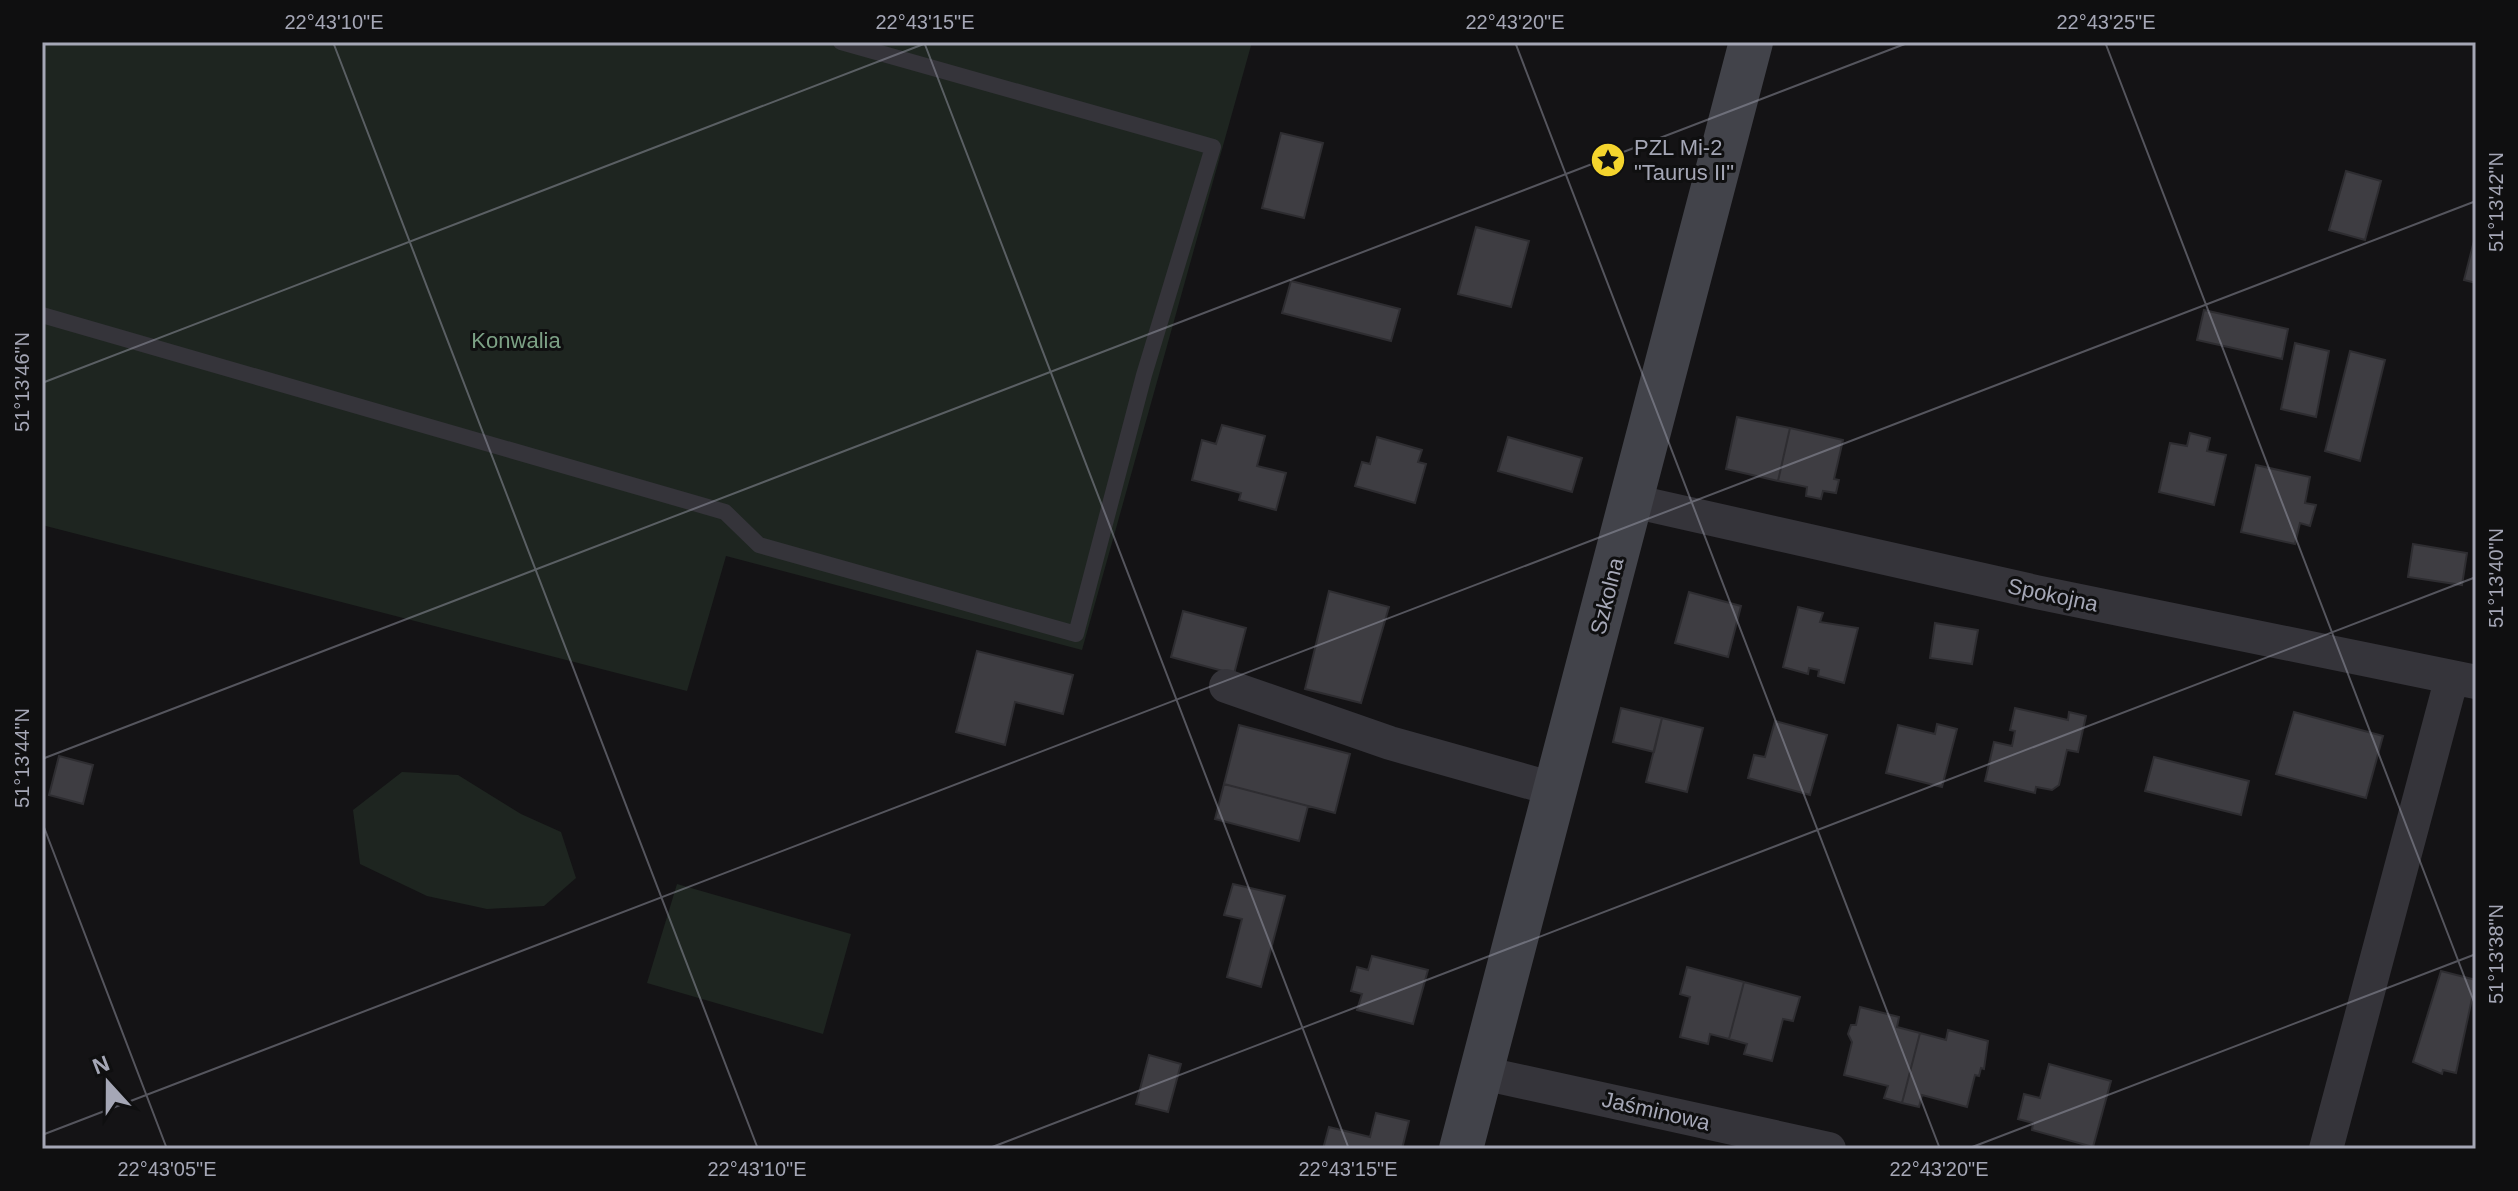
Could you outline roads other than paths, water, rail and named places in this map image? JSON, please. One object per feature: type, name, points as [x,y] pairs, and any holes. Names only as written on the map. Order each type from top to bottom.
[{"type":"street","name":"Szkolna","points":[[1461,1149],[1751,42]]},
{"type":"street","name":"Spokojna","points":[[1632,501],[2021,589],[2464,680]]},
{"type":"street","points":[[2326,1149],[2464,680]]},
{"type":"street","points":[[1226,686],[1390,743],[1557,790]]},
{"type":"street","name":"Jaśminowa","points":[[1482,1073],[1829,1149]]},
{"type":"lane","points":[[42,315],[725,512],[759,545],[1076,634],[1144,375],[1213,147],[841,42]]},
{"type":"place","name":"PZL Mi-2 \"Taurus II\"","points":[[1608,160]]},
{"type":"park label","name":"Konwalia","points":[[516,340]]}]
